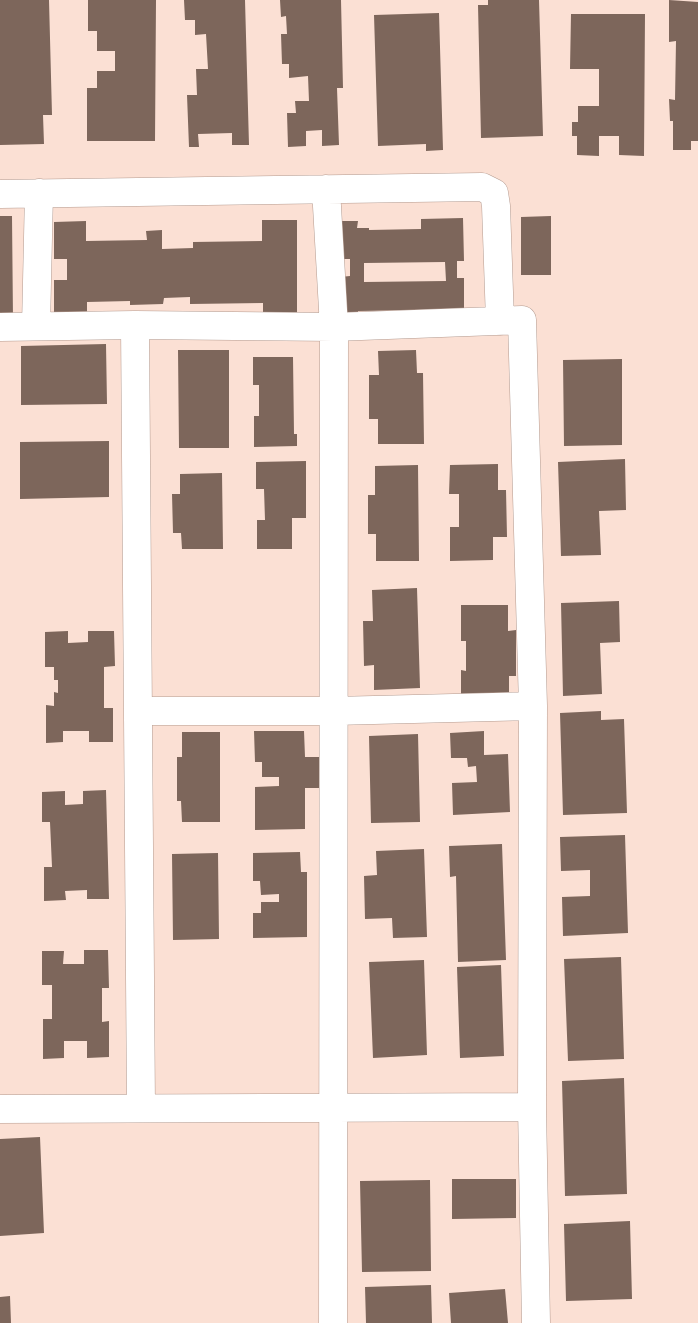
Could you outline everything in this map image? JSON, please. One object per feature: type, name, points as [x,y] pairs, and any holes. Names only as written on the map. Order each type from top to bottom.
[{"type":"lane","points":[[0,194],[482,187],[494,193],[496,206],[500,320]]},
{"type":"lane","points":[[326,189],[334,327],[332,1323]]},
{"type":"lane","points":[[36,326],[39,193]]},
{"type":"lane","points":[[0,327],[135,324],[334,327],[522,320],[533,706],[532,1107],[536,1323]]},
{"type":"lane","points":[[135,324],[141,1108]]},
{"type":"lane","points":[[138,711],[334,711],[533,706]]},
{"type":"lane","points":[[0,1108],[532,1107]]},
{"type":"building","points":[[0,0],[49,0],[52,115],[43,115],[44,144],[0,145]]},
{"type":"building","points":[[88,0],[156,0],[155,141],[87,141],[87,88],[97,88],[97,71],[115,71],[115,51],[97,51],[97,31],[88,31]]},
{"type":"building","points":[[184,0],[245,0],[249,145],[232,145],[232,133],[198,134],[199,147],[189,147],[187,95],[197,95],[196,69],[208,69],[206,34],[195,35],[195,20],[185,20]]},
{"type":"building","points":[[280,0],[341,0],[343,88],[337,88],[339,145],[322,146],[322,130],[306,131],[306,146],[288,147],[287,113],[296,113],[295,101],[309,101],[308,76],[289,78],[289,64],[282,64],[281,34],[287,34],[286,16],[281,17]]},
{"type":"building","points":[[488,0],[539,0],[543,136],[481,138],[478,5],[488,5]]},
{"type":"building","points":[[669,0],[698,2],[698,141],[691,141],[691,150],[673,150],[673,121],[670,121],[669,99],[675,100],[676,41],[669,42]]},
{"type":"building","points":[[439,13],[443,150],[426,151],[426,144],[378,146],[374,15]]},
{"type":"building","points":[[571,14],[645,14],[644,156],[619,155],[619,136],[599,136],[599,156],[577,155],[577,136],[572,136],[572,122],[578,122],[578,106],[599,106],[599,69],[570,69]]},
{"type":"building","points":[[0,216],[12,216],[13,320],[0,320]]},
{"type":"building","points":[[551,216],[551,275],[521,275],[521,217]]},
{"type":"building","points":[[463,218],[464,261],[457,261],[457,278],[464,278],[464,315],[423,313],[423,310],[358,311],[358,317],[341,318],[340,277],[350,276],[350,259],[340,259],[340,221],[358,221],[357,228],[369,228],[369,230],[421,229],[421,219]],"holes":[[[445,262],[446,281],[364,282],[364,263]]]},
{"type":"building","points":[[262,220],[297,220],[297,322],[263,322],[263,303],[190,304],[190,297],[164,298],[163,304],[130,305],[130,301],[87,302],[87,320],[54,320],[54,280],[67,280],[67,259],[54,259],[54,222],[86,221],[86,241],[147,240],[146,231],[162,230],[162,249],[193,248],[193,242],[262,241]]},
{"type":"building","points":[[106,344],[107,404],[21,405],[21,346]]},
{"type":"building","points":[[178,350],[229,350],[229,448],[179,448]]},
{"type":"building","points":[[416,350],[417,373],[423,373],[424,444],[378,444],[378,419],[369,419],[369,375],[379,375],[378,351]]},
{"type":"building","points":[[253,357],[293,357],[294,434],[297,434],[297,446],[254,447],[254,416],[259,416],[259,385],[253,385]]},
{"type":"building","points":[[622,359],[622,445],[564,446],[563,360]]},
{"type":"building","points":[[109,441],[109,497],[20,499],[20,442]]},
{"type":"building","points":[[625,459],[626,510],[599,511],[601,555],[561,556],[558,462]]},
{"type":"building","points":[[306,461],[306,518],[292,518],[292,549],[257,549],[257,520],[265,520],[264,489],[256,489],[256,462]]},
{"type":"building","points":[[498,464],[498,490],[506,490],[507,537],[493,537],[493,560],[450,561],[450,527],[459,527],[459,494],[449,494],[450,465]]},
{"type":"building","points":[[418,465],[419,561],[376,561],[376,534],[368,534],[368,495],[375,495],[375,466]]},
{"type":"building","points":[[222,473],[223,549],[182,549],[181,533],[173,533],[172,494],[180,494],[180,474]]},
{"type":"building","points":[[417,588],[420,688],[374,690],[374,665],[364,666],[363,621],[373,621],[372,590]]},
{"type":"building","points":[[619,601],[620,642],[600,643],[602,694],[563,696],[561,603]]},
{"type":"building","points":[[461,605],[508,605],[508,631],[516,630],[516,676],[509,676],[509,699],[461,699],[461,670],[466,671],[466,641],[461,641]]},
{"type":"building","points":[[68,631],[68,643],[88,642],[88,631],[114,631],[115,666],[104,667],[104,708],[113,708],[113,742],[89,742],[89,731],[63,731],[63,742],[46,743],[46,705],[54,706],[54,692],[58,693],[58,680],[54,680],[54,667],[45,667],[45,632]]},
{"type":"building","points":[[601,711],[601,720],[624,719],[627,813],[563,815],[560,713]]},
{"type":"building","points":[[254,731],[304,731],[305,757],[321,757],[322,788],[305,788],[305,829],[255,830],[255,787],[279,786],[279,777],[262,777],[262,762],[255,762]]},
{"type":"building","points":[[484,731],[484,755],[508,754],[510,812],[453,815],[452,783],[477,782],[476,766],[468,767],[467,758],[451,758],[450,733]]},
{"type":"building","points":[[182,732],[220,732],[220,822],[182,822],[181,801],[177,801],[177,757],[182,757]]},
{"type":"building","points":[[418,734],[420,822],[371,823],[369,736]]},
{"type":"building","points":[[106,790],[109,899],[87,899],[87,890],[65,891],[66,900],[44,901],[44,867],[52,867],[50,822],[42,822],[42,792],[65,791],[65,805],[83,804],[83,791]]},
{"type":"building","points":[[625,835],[628,933],[563,936],[562,897],[590,896],[590,870],[561,871],[560,837]]},
{"type":"building","points":[[502,844],[506,960],[458,962],[456,876],[450,877],[449,846]]},
{"type":"building","points":[[424,849],[427,937],[393,938],[392,918],[365,919],[364,876],[377,875],[376,851]]},
{"type":"building","points":[[300,852],[301,872],[307,872],[307,937],[253,938],[253,913],[261,913],[261,902],[279,902],[279,894],[261,895],[260,881],[253,881],[253,853]]},
{"type":"building","points":[[218,853],[219,939],[173,940],[172,854]]},
{"type":"building","points":[[84,950],[108,950],[109,988],[102,988],[102,1022],[109,1021],[109,1057],[87,1058],[87,1041],[64,1041],[64,1058],[43,1059],[43,1019],[52,1019],[52,985],[42,985],[42,951],[64,951],[63,964],[84,964]]},
{"type":"building","points":[[621,957],[624,1059],[568,1061],[564,959]]},
{"type":"building","points":[[424,960],[427,1055],[373,1058],[369,962]]},
{"type":"building","points":[[501,965],[504,1056],[460,1058],[457,967]]},
{"type":"building","points":[[624,1078],[627,1194],[565,1196],[562,1081]]},
{"type":"building","points":[[40,1137],[44,1233],[0,1236],[0,1139]]},
{"type":"building","points":[[452,1179],[516,1179],[516,1218],[452,1219]]},
{"type":"building","points":[[430,1180],[431,1271],[362,1272],[360,1181]]},
{"type":"building","points":[[630,1221],[632,1299],[566,1301],[564,1224]]},
{"type":"building","points":[[431,1285],[432,1323],[366,1323],[365,1287]]},
{"type":"building","points":[[505,1289],[508,1323],[451,1323],[449,1293]]},
{"type":"building","points":[[10,1296],[11,1323],[0,1323],[0,1297]]}]
